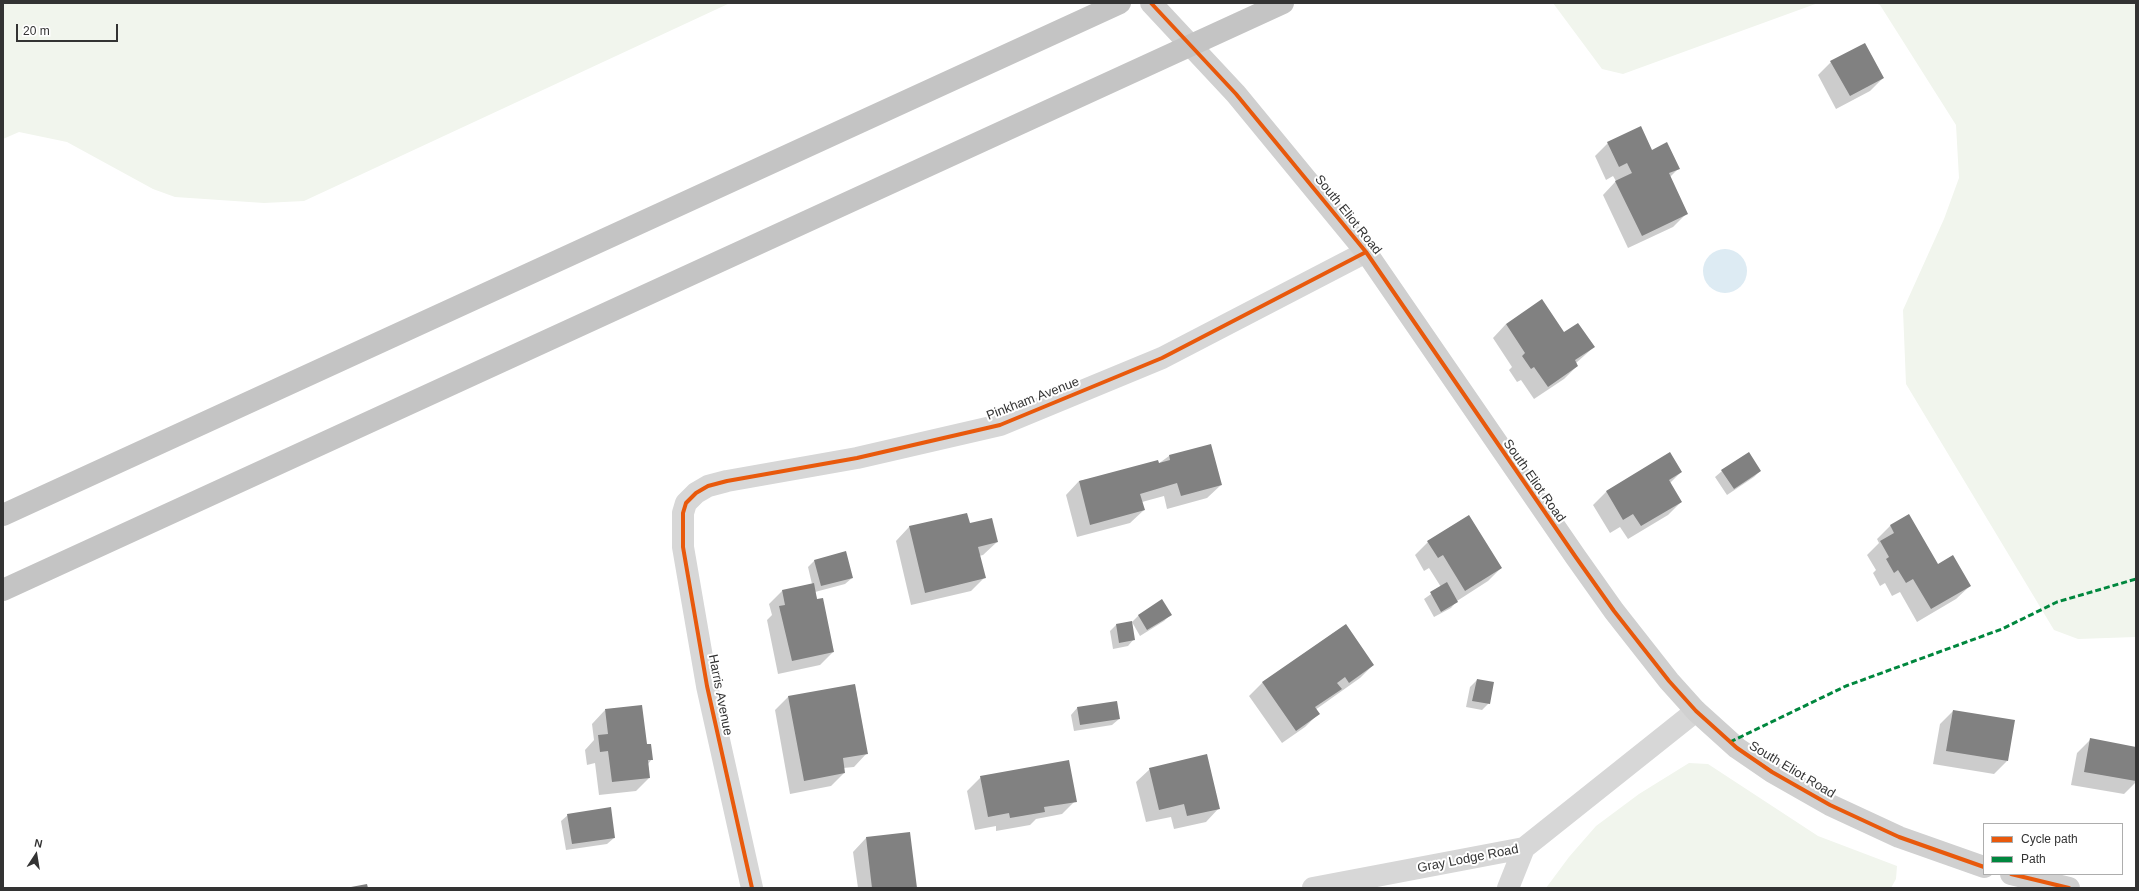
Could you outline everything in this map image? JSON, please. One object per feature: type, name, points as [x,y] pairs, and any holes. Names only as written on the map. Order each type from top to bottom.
[{"type":"highway","points":[[3,515],[1120,3]]},
{"type":"highway","points":[[3,590],[1283,3]]},
{"type":"main road","name":"South Eliot Road","points":[[1151,3],[1236,94],[1366,252],[1578,561],[1669,681],[1696,711],[1737,748],[1772,772],[1830,805],[1899,837],[1983,867]]},
{"type":"main road","points":[[2015,875],[2069,888]]},
{"type":"street","name":"Pinkham Avenue","points":[[686,504],[696,493],[708,486],[857,458],[1000,425],[1162,358],[1366,252]]},
{"type":"street","name":"Harris Avenue","points":[[686,504],[683,513],[683,547],[704,671],[752,888]]},
{"type":"street","name":"Gray Lodge Road","points":[[1313,888],[1524,848],[1696,711]]},
{"type":"street","points":[[1508,888],[1524,848]]},
{"type":"shaded area","points":[[3,3],[730,3],[304,201],[264,203],[175,197],[153,189],[67,142],[19,132],[3,139]]},
{"type":"shaded area","points":[[1553,3],[1818,3],[1623,74],[1602,69]]},
{"type":"shaded area","points":[[1875,3],[2136,3],[2136,637],[2078,639],[2054,630],[1906,384],[1903,310],[1944,219],[1959,178],[1956,125],[1880,5]]},
{"type":"shaded area","points":[[1721,249],[1729,249],[1741,255],[1747,267],[1747,275],[1741,287],[1729,293],[1721,293],[1709,287],[1703,275],[1703,267],[1709,255]]},
{"type":"shaded area","points":[[1689,763],[1708,764],[1818,836],[1897,866],[1896,879],[1891,888],[1546,888],[1569,857],[1596,826],[1639,794]]},
{"type":"building","points":[[1865,43],[1884,78],[1850,96],[1830,61]]},
{"type":"building","points":[[1641,126],[1652,150],[1667,142],[1680,169],[1669,173],[1688,214],[1642,236],[1615,181],[1632,173],[1627,163],[1619,167],[1607,142]]},
{"type":"building","points":[[1542,299],[1564,332],[1578,323],[1595,347],[1575,360],[1578,366],[1548,387],[1534,367],[1531,369],[1522,356],[1525,353],[1506,324]]},
{"type":"building","points":[[1211,444],[1222,485],[1181,496],[1177,483],[1140,494],[1145,510],[1090,525],[1079,481],[1158,460],[1159,463],[1170,460],[1169,455]]},
{"type":"building","points":[[1670,452],[1682,472],[1669,480],[1682,502],[1641,526],[1633,514],[1623,520],[1606,491]]},
{"type":"building","points":[[1749,452],[1761,471],[1734,489],[1721,470]]},
{"type":"building","points":[[967,513],[970,523],[992,518],[998,542],[978,547],[986,578],[925,593],[909,526]]},
{"type":"building","points":[[1909,514],[1938,564],[1953,555],[1971,586],[1931,609],[1913,579],[1906,583],[1898,570],[1894,573],[1886,559],[1889,557],[1880,541],[1894,533],[1890,525]]},
{"type":"building","points":[[1469,515],[1502,568],[1465,591],[1443,555],[1438,558],[1427,541]]},
{"type":"building","points":[[846,551],[853,578],[821,586],[814,560]]},
{"type":"building","points":[[1447,582],[1458,602],[1441,612],[1430,592]]},
{"type":"building","points":[[814,583],[817,599],[823,598],[834,652],[792,661],[779,606],[785,605],[782,590]]},
{"type":"building","points":[[1162,599],[1172,615],[1147,630],[1138,615]]},
{"type":"building","points":[[1132,621],[1135,640],[1119,643],[1116,624]]},
{"type":"building","points":[[1346,624],[1374,665],[1349,683],[1345,677],[1337,683],[1342,689],[1315,707],[1320,714],[1296,731],[1262,682]]},
{"type":"building","points":[[1477,679],[1494,682],[1490,704],[1472,701]]},
{"type":"building","points":[[855,684],[868,754],[843,758],[845,773],[804,781],[788,696]]},
{"type":"building","points":[[1117,701],[1120,719],[1080,725],[1077,707]]},
{"type":"building","points":[[642,705],[647,744],[651,744],[653,760],[648,760],[650,778],[612,782],[608,751],[600,752],[598,735],[608,734],[605,709]]},
{"type":"building","points":[[1953,710],[2015,720],[2008,761],[1946,751]]},
{"type":"building","points":[[2090,738],[2136,747],[2136,781],[2084,772]]},
{"type":"building","points":[[1207,754],[1220,809],[1187,816],[1184,804],[1159,810],[1149,768]]},
{"type":"building","points":[[1069,760],[1077,802],[1044,807],[1045,812],[1010,818],[1009,813],[988,817],[980,776]]},
{"type":"building","points":[[611,807],[615,838],[572,844],[567,814]]},
{"type":"building","points":[[910,832],[917,888],[872,888],[866,837]]},
{"type":"building","points":[[367,884],[368,888],[351,888],[351,887]]},
{"type":"marked path","points":[[1730,742],[1846,686],[2002,629],[2057,602],[2136,579]]},
{"type":"cycle path","points":[[1151,3],[1236,94],[1366,252],[1614,611],[1669,681],[1696,711],[1737,748],[1772,772],[1830,805],[1899,837],[1983,867]]},
{"type":"cycle path","points":[[752,888],[707,686],[683,547],[683,513],[686,503],[696,493],[708,486],[727,481],[857,458],[1000,425],[1162,358],[1366,252]]},
{"type":"cycle path","points":[[2015,875],[2069,888]]}]
